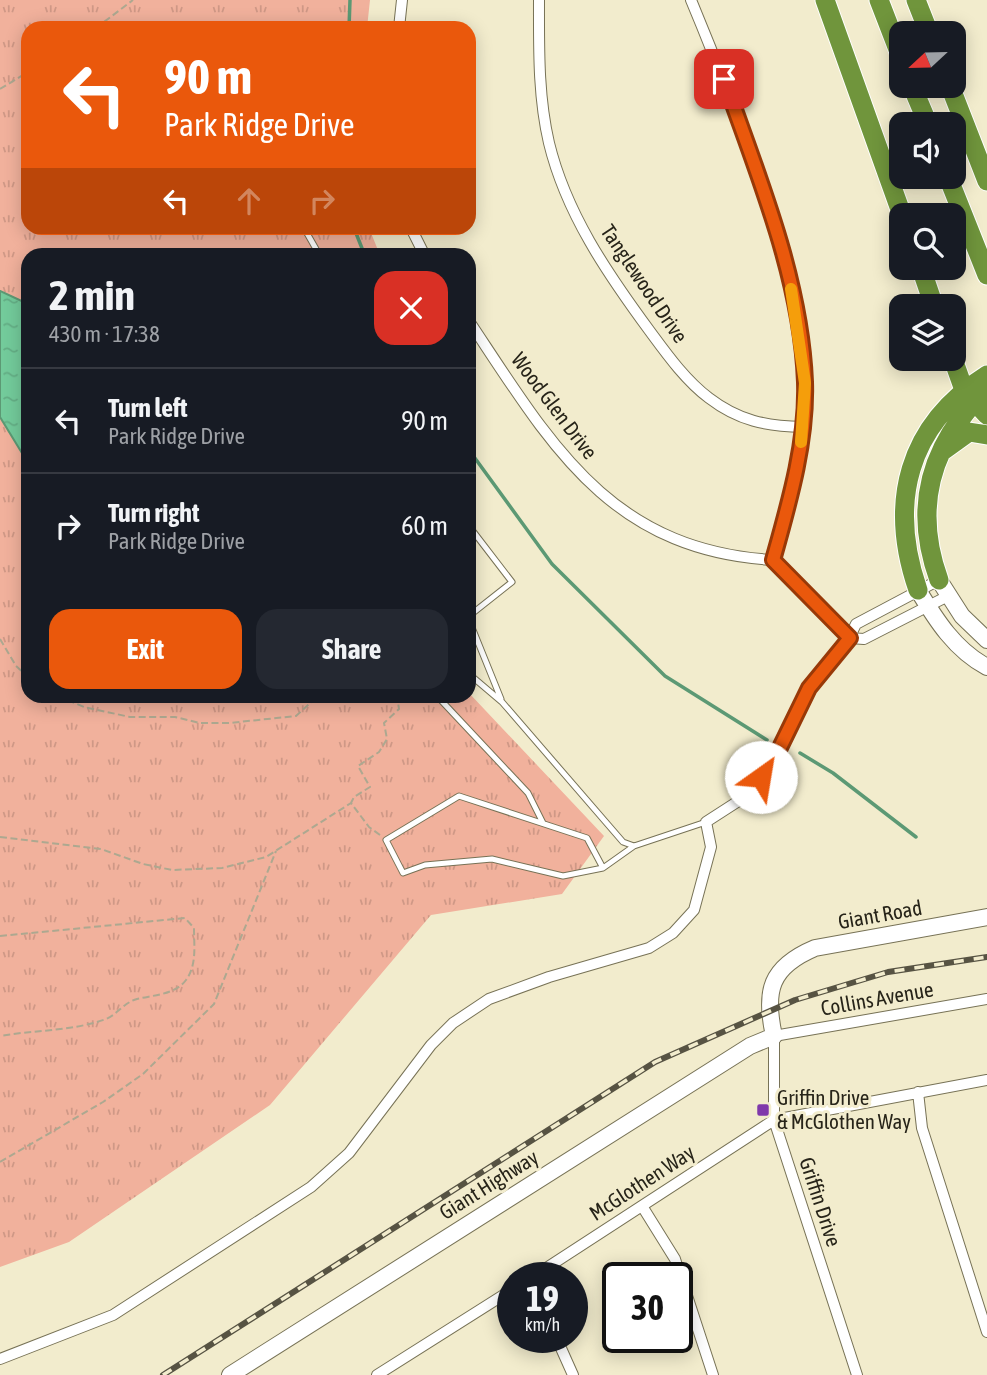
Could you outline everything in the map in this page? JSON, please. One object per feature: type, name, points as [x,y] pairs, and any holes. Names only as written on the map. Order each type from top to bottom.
[{"type":"highway","points":[[825,0],[898,203]]},
{"type":"highway","points":[[879,0],[889,26]]},
{"type":"highway","points":[[916,0],[924,21]]},
{"type":"highway","points":[[954,98],[987,181]]},
{"type":"highway","points":[[957,98],[987,147]]},
{"type":"highway","points":[[953,189],[987,275]]},
{"type":"highway","points":[[960,371],[978,399]]},
{"type":"highway","points":[[944,588],[926,532],[928,491],[945,438],[978,399],[987,375]]},
{"type":"highway","points":[[923,598],[903,530],[906,485],[919,446],[940,415],[978,399]]},
{"type":"highway","points":[[938,456],[958,437],[979,431],[987,435]]},
{"type":"street","points":[[400,21],[402,0]]},
{"type":"street","name":"Tanglewood Drive","points":[[539,0],[542,109],[550,146],[565,190],[587,237],[613,280],[667,355],[709,398],[763,426],[803,427]]},
{"type":"street","points":[[691,0],[750,152],[793,295],[805,383],[803,427],[773,560],[850,638],[864,639],[923,598],[944,588]]},
{"type":"street","name":"Wood Glen Drive","points":[[476,332],[538,425],[581,475],[617,508],[653,531],[690,547],[737,558],[773,560]]},
{"type":"street","points":[[0,1359],[113,1315],[311,1187],[349,1153],[430,1045],[453,1023],[489,999],[549,977],[649,948],[673,933],[694,910],[711,847],[706,822],[737,802],[772,764],[809,688],[850,638],[856,624],[944,588]]},
{"type":"street","points":[[944,588],[962,616],[987,640]]},
{"type":"street","points":[[923,598],[959,647],[987,667]]},
{"type":"street","name":"Giant Road","points":[[774,1036],[769,1011],[771,989],[776,974],[796,956],[815,948],[987,917]]},
{"type":"street","name":"Collins Avenue","points":[[774,1036],[987,999]]},
{"type":"street","name":"Griffin Drive","points":[[774,1036],[774,1120],[857,1375]]},
{"type":"street","name":"Giant Highway","points":[[230,1375],[750,1046],[774,1036]]},
{"type":"street","points":[[774,1120],[987,1080]]},
{"type":"street","points":[[918,1092],[922,1128],[987,1332]]},
{"type":"street","name":"McGlothen Way","points":[[556,1262],[774,1120]]},
{"type":"street","points":[[642,1206],[676,1259],[713,1375]]},
{"type":"street","points":[[377,1375],[497,1299]]},
{"type":"street","points":[[563,1353],[573,1375]]},
{"type":"lane","points":[[476,535],[512,582],[476,612]]},
{"type":"lane","points":[[476,636],[502,702]]},
{"type":"lane","points":[[476,680],[502,702],[623,842],[634,846]]},
{"type":"lane","points":[[444,703],[528,793],[543,823]]},
{"type":"lane","points":[[603,868],[587,838],[459,796],[386,840],[403,873],[425,865],[492,859],[563,876],[603,868],[634,846],[706,822]]},
{"type":"path","points":[[105,21],[133,0]]},
{"type":"path","points":[[0,89],[21,76]]},
{"type":"path","points":[[0,639],[21,671]]},
{"type":"path","points":[[76,703],[130,717],[175,717],[200,723],[229,723],[296,716],[310,703]]},
{"type":"path","points":[[0,837],[102,849],[143,864],[172,870],[222,868],[265,857],[351,803],[354,797],[370,787],[358,766],[380,752],[387,739],[384,723],[399,709],[398,703]]},
{"type":"path","points":[[351,803],[369,827],[386,840]]},
{"type":"path","points":[[0,1162],[84,1114],[144,1074],[214,1004],[276,851]]},
{"type":"path","points":[[0,936],[185,919],[194,928],[193,968],[184,982],[168,993],[123,1004],[110,1018],[87,1024],[0,1036]]},
{"type":"green space","points":[[0,0],[370,0],[368,21],[21,21],[21,235],[372,235],[377,248],[21,248],[21,703],[476,703],[476,700],[604,836],[562,894],[431,915],[270,1105],[69,1242],[0,1267]]},
{"type":"water","points":[[0,291],[21,301],[21,452],[0,417]]},
{"type":"waterway","points":[[349,21],[350,0]]},
{"type":"waterway","points":[[357,235],[362,248]]},
{"type":"waterway","points":[[476,460],[552,564],[665,676],[767,740]]},
{"type":"waterway","points":[[800,753],[833,773],[916,837]]},
{"type":"railway","points":[[163,1375],[655,1062],[795,1000],[888,972],[987,957]]},
{"type":"slow traffic","points":[[791,289],[800,333],[805,383],[801,442]]},
{"type":"place","name":"Griffin Drive & McGlothen Way","points":[[763,1110]]},
{"type":"route","points":[[724,79],[780,248],[800,333],[805,383],[803,427],[773,560],[850,638],[844,649],[809,688],[772,764],[761,777]]}]
